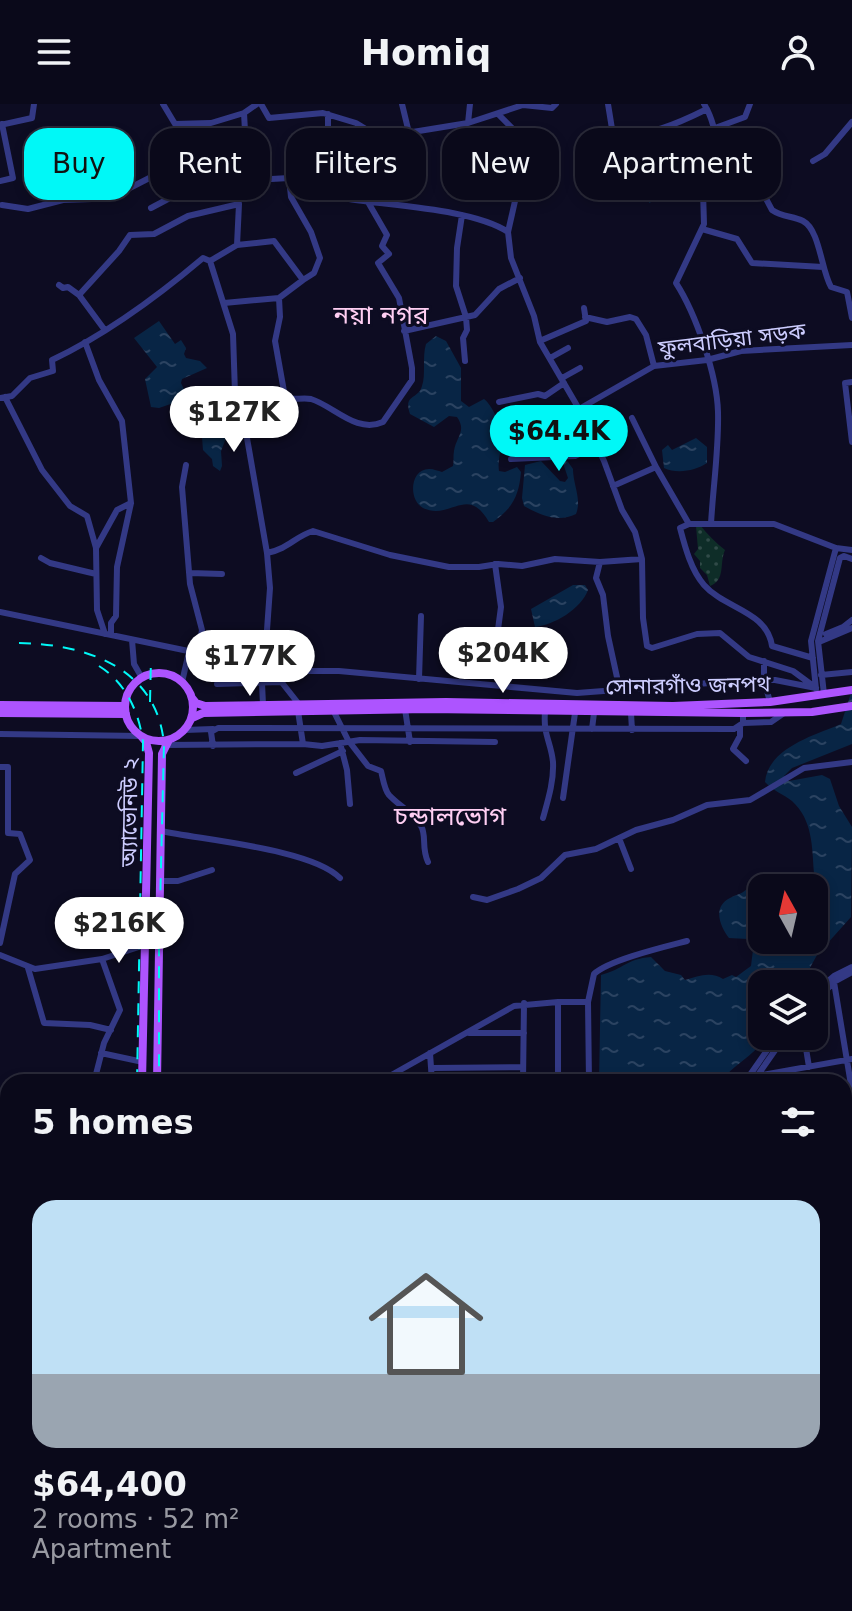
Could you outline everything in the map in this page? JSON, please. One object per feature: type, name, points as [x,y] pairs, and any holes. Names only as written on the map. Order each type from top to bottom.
[{"type":"main road","points":[[150,674],[167,674],[182,682],[192,698],[192,718],[185,730],[167,742],[141,736],[129,722],[125,710],[133,685],[142,678],[150,674]]},
{"type":"main road","name":"সোনারগাঁও জনপথ","points":[[333,707],[446,702],[673,706],[770,702],[852,690]]},
{"type":"main road","points":[[812,712],[817,693]]},
{"type":"main road","name":"সোনারগাঁও জনপথ","points":[[192,698],[205,706],[702,714],[742,721],[786,711],[812,712],[852,706]]},
{"type":"main road","points":[[0,705],[125,710]]},
{"type":"main road","name":"সোনারগাঁও জনপথ","points":[[192,718],[203,713],[298,707]]},
{"type":"main road","points":[[0,713],[125,710]]},
{"type":"main road","name":"অ্যাভেনিউ ২","points":[[141,736],[149,753],[142,1074]]},
{"type":"main road","name":"অ্যাভেনিউ ২","points":[[157,1074],[162,754],[167,742]]},
{"type":"street","points":[[0,181],[13,178],[1,125],[32,118],[34,104]]},
{"type":"street","points":[[163,104],[175,124],[211,123],[244,113],[259,104],[269,118],[328,114],[364,128]]},
{"type":"street","points":[[402,104],[408,128]]},
{"type":"street","points":[[468,123],[470,104]]},
{"type":"street","points":[[426,130],[468,123],[515,106],[552,108],[556,104]]},
{"type":"street","points":[[608,104],[613,135],[624,136],[664,128],[705,107],[715,128],[745,117],[750,104]]},
{"type":"street","points":[[244,113],[245,128]]},
{"type":"street","points":[[328,114],[326,144],[332,153],[349,160],[349,199],[462,215],[499,226],[508,232]]},
{"type":"street","points":[[498,114],[517,133],[529,152],[530,160],[522,170],[508,232],[511,258],[540,342],[579,409],[597,445],[622,510],[635,532],[642,559],[643,618],[649,647],[711,632],[720,633],[749,657],[793,671],[817,693]]},
{"type":"street","points":[[813,161],[825,154],[852,122]]},
{"type":"street","points":[[2,205],[28,209],[63,200],[92,199],[122,192],[150,176]]},
{"type":"street","points":[[151,208],[166,200]]},
{"type":"street","points":[[237,245],[238,200]]},
{"type":"street","points":[[224,303],[279,298],[314,273],[320,258],[311,232],[293,200]]},
{"type":"street","points":[[703,200],[702,229],[676,283],[690,309],[707,360],[718,412],[711,524]]},
{"type":"street","points":[[767,200],[772,210],[804,221],[811,228],[831,287],[847,292],[852,318]]},
{"type":"street","points":[[279,298],[280,317],[275,341],[285,397],[290,400],[311,399],[354,422],[380,424],[412,380],[399,298],[378,263],[389,254],[382,246],[387,235],[368,202]]},
{"type":"street","points":[[79,295],[130,235],[154,234],[188,216],[239,204]]},
{"type":"street","points":[[462,215],[456,286],[466,317],[467,330],[463,338],[465,361]]},
{"type":"street","points":[[702,229],[737,239],[752,263],[823,267]]},
{"type":"street","points":[[210,261],[237,245],[274,241],[303,280]]},
{"type":"street","points":[[108,634],[97,610],[96,548],[87,516],[70,506],[42,470],[3,397],[12,396],[30,378],[53,371],[52,360],[166,290],[203,258],[210,261],[233,334],[235,393],[247,438],[267,553],[270,588],[267,630],[271,659],[298,707],[303,744]]},
{"type":"street","points":[[404,331],[475,315],[499,289],[520,278]]},
{"type":"street","points":[[59,285],[79,295],[104,329]]},
{"type":"street","points":[[542,340],[586,321],[584,308]]},
{"type":"street","points":[[585,317],[607,322],[630,317],[636,319],[646,335],[654,366]]},
{"type":"street","points":[[85,342],[99,380],[122,421],[131,503],[117,567],[116,616],[108,634]]},
{"type":"street","name":"ফুলবাড়িয়া সড়ক","points":[[579,409],[654,366],[707,360],[741,351],[852,345]]},
{"type":"street","points":[[550,358],[568,348]]},
{"type":"street","points":[[499,402],[538,394],[545,396],[580,368]]},
{"type":"street","points":[[852,383],[845,383],[852,442]]},
{"type":"street","points":[[632,418],[689,524]]},
{"type":"street","points":[[511,459],[575,456],[597,445]]},
{"type":"street","points":[[0,612],[189,652],[199,651],[202,637],[190,573],[182,487],[186,465]]},
{"type":"street","points":[[613,486],[656,467]]},
{"type":"street","points":[[96,548],[117,510],[131,503]]},
{"type":"street","points":[[813,658],[772,646],[761,622],[704,584],[691,562],[680,528],[689,524],[774,524],[836,548],[852,550]]},
{"type":"street","points":[[267,553],[286,549],[304,534],[313,531],[390,555],[449,567],[522,566],[555,559],[600,562],[642,559]]},
{"type":"street","points":[[817,693],[811,641],[836,548]]},
{"type":"street","points":[[41,558],[96,574]]},
{"type":"street","points":[[817,693],[821,675],[818,640],[840,558],[852,559]]},
{"type":"street","points":[[600,562],[596,578],[603,595],[620,691]]},
{"type":"street","points":[[495,564],[501,607],[497,637]]},
{"type":"street","points":[[190,573],[222,574]]},
{"type":"street","points":[[419,679],[421,616]]},
{"type":"street","points":[[818,640],[852,620]]},
{"type":"street","points":[[818,640],[852,628]]},
{"type":"street","points":[[233,663],[242,662],[253,652],[267,630]]},
{"type":"street","points":[[479,645],[497,637],[554,656]]},
{"type":"street","points":[[132,640],[134,666],[142,678]]},
{"type":"street","points":[[182,682],[189,652]]},
{"type":"street","points":[[764,661],[764,680],[770,702]]},
{"type":"street","points":[[217,684],[262,683],[294,671],[339,671],[577,693],[764,680],[817,693]]},
{"type":"street","points":[[821,675],[852,672]]},
{"type":"street","points":[[262,683],[263,705]]},
{"type":"street","points":[[670,687],[673,706]]},
{"type":"street","points":[[333,707],[348,740],[368,766],[380,770],[390,795],[408,809],[421,826],[425,840],[423,849],[428,862]]},
{"type":"street","points":[[380,709],[382,727]]},
{"type":"street","points":[[405,709],[410,742]]},
{"type":"street","points":[[457,710],[457,728]]},
{"type":"street","points":[[247,712],[249,727],[257,745]]},
{"type":"street","points":[[543,818],[553,762],[544,729],[545,712]]},
{"type":"street","points":[[563,798],[575,713]]},
{"type":"street","points":[[592,729],[594,713]]},
{"type":"street","points":[[631,713],[632,730]]},
{"type":"street","points":[[702,714],[702,729]]},
{"type":"street","points":[[185,730],[340,726],[702,729],[742,721],[740,736],[733,749],[746,761]]},
{"type":"street","points":[[246,745],[249,727]]},
{"type":"street","points":[[213,729],[213,746]]},
{"type":"street","points":[[0,734],[141,736]]},
{"type":"street","points":[[167,742],[213,746],[322,746],[348,740],[495,742]]},
{"type":"street","points":[[340,743],[350,804]]},
{"type":"street","points":[[296,773],[343,751]]},
{"type":"street","points":[[473,897],[487,900],[518,889],[541,878],[565,855],[596,849],[707,805],[750,800],[810,767],[852,762]]},
{"type":"street","points":[[0,767],[8,767],[8,833],[20,834],[30,860],[15,874],[0,943]]},
{"type":"street","points":[[161,831],[285,854],[334,871],[340,878]]},
{"type":"street","points":[[619,838],[631,869]]},
{"type":"street","points":[[160,881],[178,881],[212,870]]},
{"type":"street","points":[[589,1074],[588,1002],[596,971],[687,941]]},
{"type":"street","points":[[0,955],[28,968],[102,959],[145,945]]},
{"type":"street","points":[[96,1074],[101,1053],[120,1010],[102,959]]},
{"type":"street","points":[[28,968],[44,1023],[90,1025],[111,1030]]},
{"type":"street","points":[[828,988],[852,970]]},
{"type":"street","points":[[828,981],[852,970]]},
{"type":"street","points":[[777,1074],[850,1060],[834,982]]},
{"type":"street","points":[[558,1074],[558,1002],[588,1002]]},
{"type":"street","points":[[395,1073],[524,1003],[558,1002],[558,1066]]},
{"type":"street","points":[[523,1074],[524,1003]]},
{"type":"street","points":[[466,1033],[524,1033]]},
{"type":"street","points":[[751,1074],[767,1050]]},
{"type":"street","points":[[758,1074],[775,1050]]},
{"type":"street","points":[[806,1050],[809,1067]]},
{"type":"street","points":[[101,1053],[143,1062]]},
{"type":"street","points":[[430,1053],[432,1074]]},
{"type":"street","points":[[432,1068],[523,1067]]},
{"type":"green space","points":[[700,525],[725,550],[718,580],[710,586],[694,554],[698,549],[696,526]]},
{"type":"water","points":[[159,321],[175,344],[181,340],[186,348],[186,358],[200,361],[207,368],[182,379],[188,398],[159,408],[151,407],[145,379],[157,367],[134,338]]},
{"type":"water","points":[[436,336],[446,341],[461,368],[461,401],[469,407],[484,399],[496,416],[502,436],[499,471],[517,467],[521,472],[514,500],[506,512],[493,522],[489,522],[473,506],[466,504],[433,511],[423,508],[415,499],[413,486],[418,474],[429,469],[442,472],[453,466],[461,430],[457,417],[449,416],[434,427],[410,414],[408,408],[408,403],[423,382],[426,344]]},
{"type":"water","points":[[220,435],[226,438],[221,451],[220,471],[203,450],[202,437]]},
{"type":"water","points":[[696,438],[707,447],[707,463],[686,471],[664,468],[662,450],[668,445],[672,450]]},
{"type":"water","points":[[566,459],[573,469],[578,503],[576,514],[556,518],[524,506],[525,465],[541,461],[560,481],[565,482],[568,478],[563,463]]},
{"type":"water","points":[[573,585],[585,585],[588,590],[579,604],[558,619],[535,627],[531,609]]},
{"type":"water","points":[[852,690],[852,744],[792,768],[784,776],[789,781],[822,775],[830,779],[839,806],[852,827],[851,917],[828,943],[828,874],[813,874],[808,825],[799,808],[765,782],[774,760],[806,738],[841,724]]},
{"type":"water","points":[[747,889],[748,939],[729,938],[719,911],[724,902]]},
{"type":"water","points":[[752,954],[818,954],[809,970],[748,970],[748,1050],[755,1050],[728,1074],[599,1074],[601,975],[651,957],[665,971],[681,975],[685,980],[704,975],[723,979],[732,975],[736,977],[751,966]]},
{"type":"railway","points":[[19,643],[69,648],[114,665],[132,678],[148,696],[158,718],[164,744],[159,1074]]},
{"type":"railway","points":[[150,702],[151,658]]},
{"type":"railway","points":[[99,666],[117,681],[130,699],[143,742],[137,1074]]},
{"type":"district","name":"নয়া নগর","points":[[381,315]]},
{"type":"district","name":"চন্ডালভোগ","points":[[450,816]]}]
